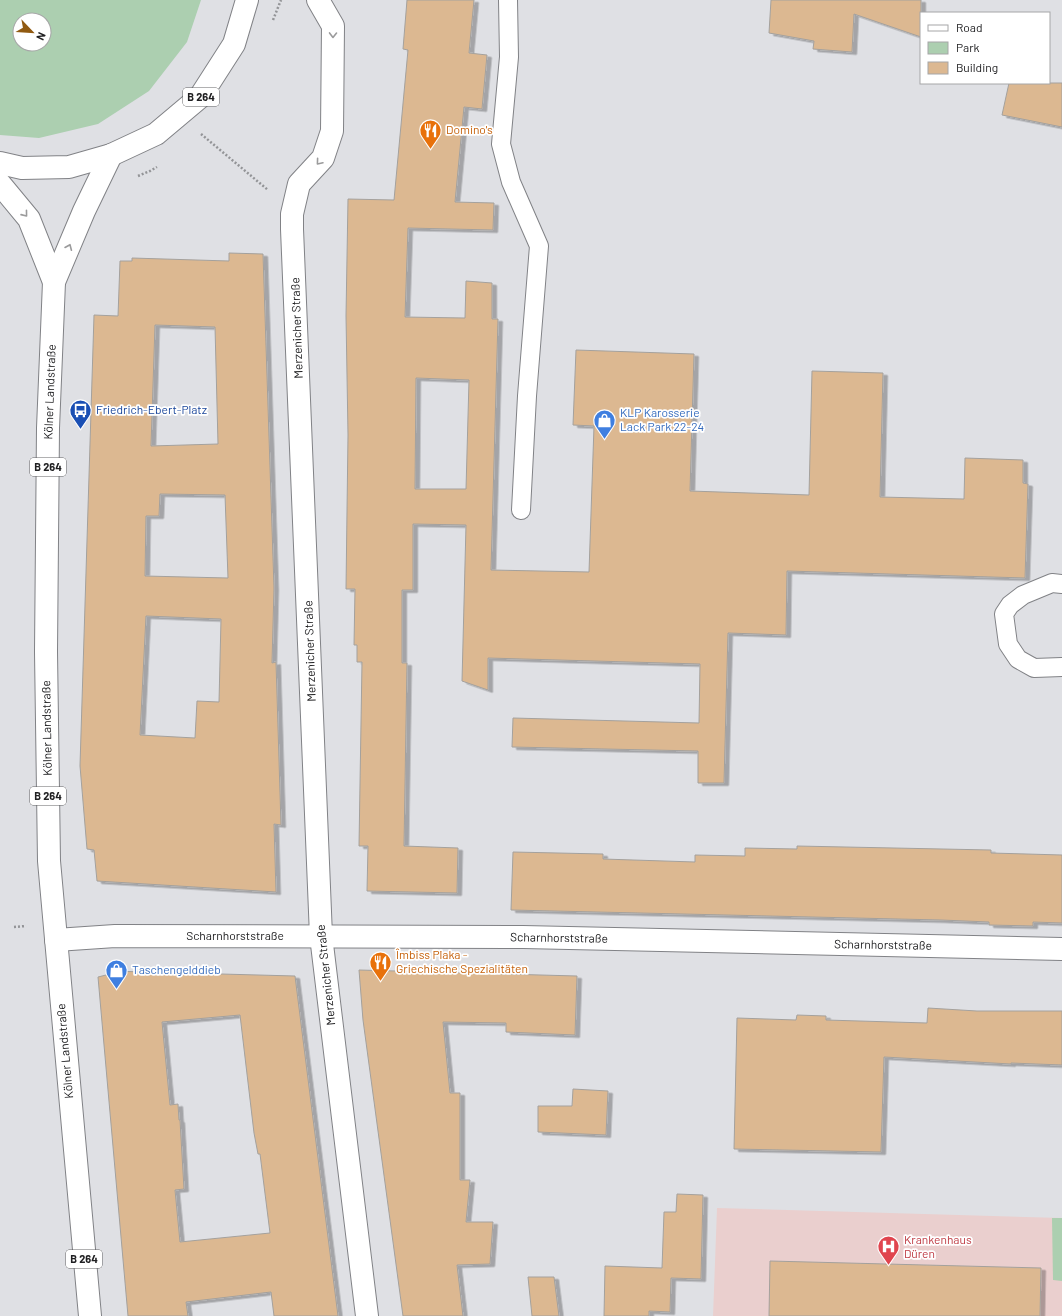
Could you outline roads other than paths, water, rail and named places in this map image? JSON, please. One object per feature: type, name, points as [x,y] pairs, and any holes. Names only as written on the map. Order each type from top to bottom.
[{"type":"street","name":"B 264","points":[[0,163],[22,168],[69,167],[111,155],[156,134],[200,97],[234,44],[247,0]]},
{"type":"street","name":"Merzenicher Straße","points":[[318,0],[333,26],[332,131],[323,158],[299,184],[292,220],[321,936],[367,1316]]},
{"type":"street","name":"Kölner Landstraße","points":[[90,1316],[49,861],[46,652],[48,428],[54,282],[84,211],[111,155]]},
{"type":"street","name":"Kölner Landstraße","points":[[0,184],[29,219],[54,282]]},
{"type":"street","name":"Scharnhorststraße","points":[[56,940],[115,936],[531,937],[1062,949]]},
{"type":"lane","points":[[508,0],[509,56],[501,144],[511,182],[540,246],[527,396],[521,510]]},
{"type":"lane","points":[[1062,584],[1052,583],[1023,595],[1010,605],[1004,614],[1008,644],[1018,659],[1034,668],[1062,667]]},
{"type":"place","name":"Domino's","points":[[431,150]]},
{"type":"place","name":"Friedrich-Ebert-Platz","points":[[80,430]]},
{"type":"place","name":"KLP Karosserie Lack Park 22-24","points":[[605,440]]},
{"type":"place","name":"Îmbiss Plaka - Griechische Spezialitäten","points":[[380,982]]},
{"type":"place","name":"Taschengelddieb","points":[[117,990]]},
{"type":"place","name":"Krankenhaus Düren","points":[[888,1266]]}]
